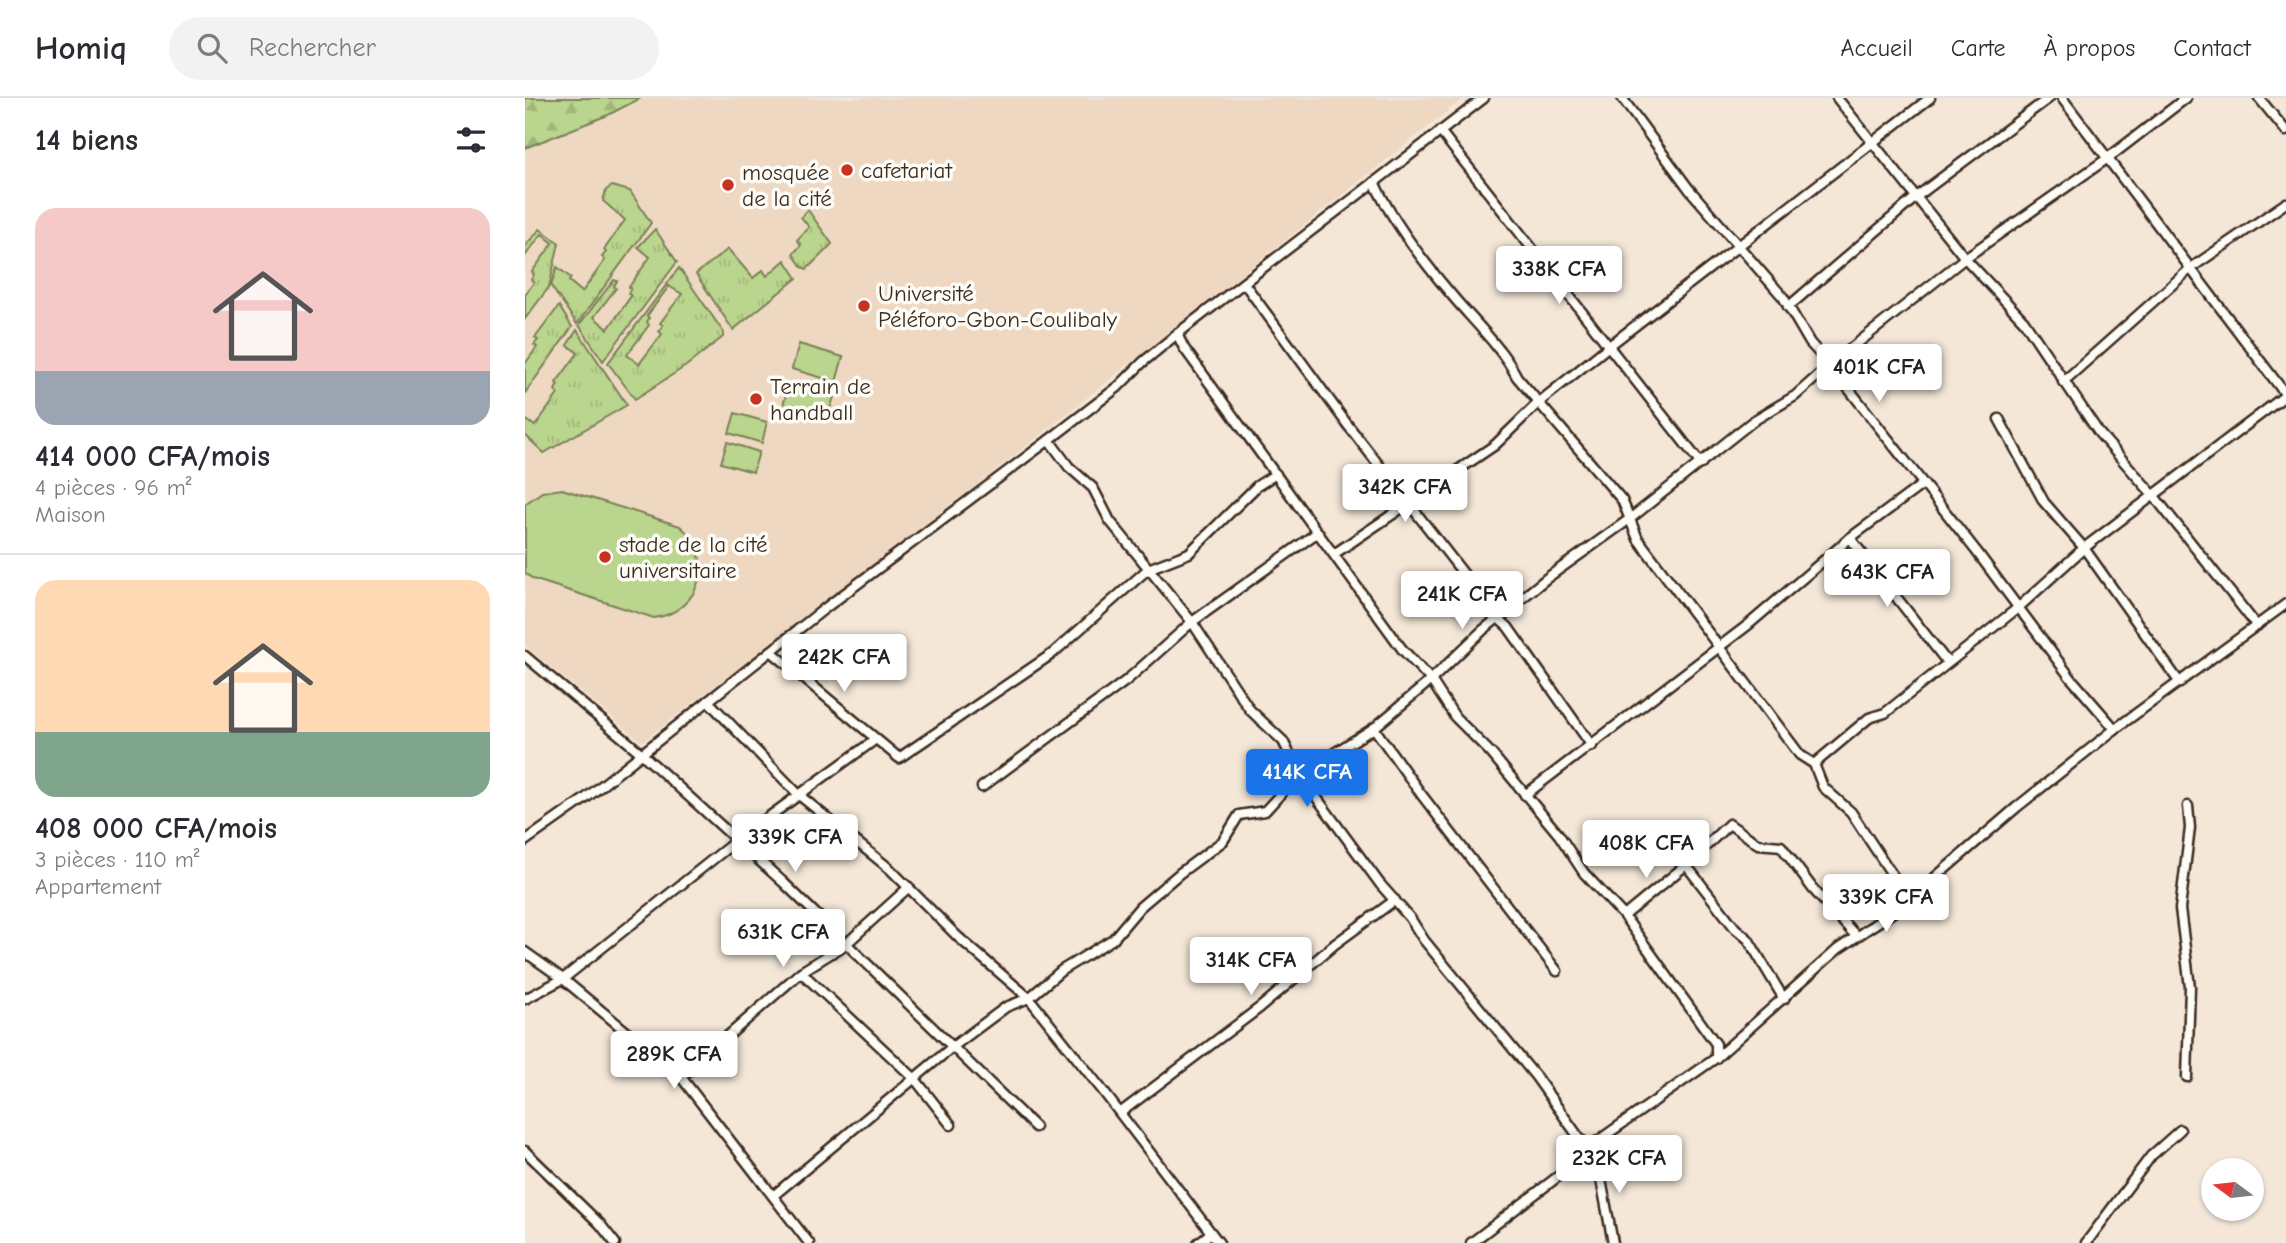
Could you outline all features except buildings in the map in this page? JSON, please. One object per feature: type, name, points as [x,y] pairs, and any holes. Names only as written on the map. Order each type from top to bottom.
[{"type":"street","points":[[525,841],[586,798],[771,651],[1118,387],[1177,334],[1484,98]]},
{"type":"street","points":[[1622,98],[1689,189],[1783,297],[1809,343],[1830,365],[1923,484],[2070,677],[2115,729]]},
{"type":"street","points":[[1837,98],[1965,258],[2024,321],[2099,433],[2154,496],[2257,626]]},
{"type":"street","points":[[1334,554],[1495,444],[1538,402],[1930,98]]},
{"type":"street","points":[[1788,307],[1916,197],[2049,98]]},
{"type":"street","points":[[1814,764],[1869,718],[1885,713],[2019,607],[2084,548],[2286,395],[2062,98]]},
{"type":"street","points":[[773,1196],[951,1048],[1006,1007],[1029,998],[1062,970],[1113,939],[1140,907],[1223,841],[1240,815],[1265,811],[1296,777],[1374,728],[1547,578],[1631,518],[1753,421],[1795,396],[1965,258],[2108,158],[2186,98]]},
{"type":"street","points":[[2259,98],[2286,131]]},
{"type":"street","points":[[1440,131],[1701,464]]},
{"type":"street","points":[[1374,182],[1386,206],[1449,292],[1506,356],[1517,377],[1622,500],[1638,539],[1801,755],[1814,764],[1823,787],[1851,812],[1895,879],[1902,906]]},
{"type":"street","points":[[2063,382],[2191,268],[2286,202]]},
{"type":"street","points":[[1244,283],[1347,424],[1498,618],[1508,627],[1592,746]]},
{"type":"street","points":[[1177,334],[1184,348],[1402,649],[1431,680],[1455,717],[1492,754],[1559,835],[1584,873],[1624,916],[1716,1044],[1716,1058]]},
{"type":"street","points":[[1999,419],[2044,502],[2084,548],[2180,683]]},
{"type":"street","points":[[1049,440],[1069,467],[1093,488],[1110,521],[1192,622],[1250,710],[1283,741],[1293,761],[1296,777],[1311,790],[1380,884],[1536,1077],[1580,1139],[1596,1153],[1613,1243]]},
{"type":"street","points":[[771,651],[899,758],[1052,654],[1148,569],[1189,552],[1257,486],[1276,474]]},
{"type":"street","points":[[1525,794],[1592,746],[1748,625],[1850,538],[1923,484]]},
{"type":"street","points":[[982,787],[1127,680],[1192,622],[1318,532]]},
{"type":"street","points":[[1850,538],[1947,662]]},
{"type":"street","points":[[1471,1243],[1560,1175],[1589,1147],[1716,1058],[1838,949],[1902,906],[2017,807],[2115,729],[2286,604]]},
{"type":"street","points":[[525,656],[642,754],[737,840],[1035,1127]]},
{"type":"street","points":[[708,701],[799,795],[890,869],[958,937],[1029,998],[1219,1243]]},
{"type":"street","points":[[1374,728],[1429,805],[1557,971]]},
{"type":"street","points":[[525,999],[563,979],[737,840],[876,740]]},
{"type":"street","points":[[2187,806],[2190,828],[2180,909],[2190,987],[2187,1077]]},
{"type":"street","points":[[1624,916],[1686,865],[1729,824],[1758,844],[1781,846],[1813,889],[1856,936]]},
{"type":"street","points":[[1686,865],[1735,928],[1748,939],[1784,999]]},
{"type":"street","points":[[681,1077],[801,972],[846,944],[909,887]]},
{"type":"street","points":[[1120,1113],[1262,1006],[1335,944],[1395,901]]},
{"type":"street","points":[[525,952],[563,979],[681,1077],[809,1243]]},
{"type":"street","points":[[801,972],[915,1079],[951,1125]]},
{"type":"street","points":[[2086,1243],[2151,1156],[2180,1130]]},
{"type":"street","points":[[525,1151],[600,1224],[615,1243]]},
{"type":"street","points":[[1198,1243],[1211,1233]]},
{"type":"shaded area","name":"Université Péléforo-Gbon-Coulibaly","points":[[643,98],[1464,98],[1005,463],[642,742],[525,646],[525,148],[618,112]]},
{"type":"green space","points":[[525,98],[641,98],[608,115],[525,148]]},
{"type":"green space","points":[[612,186],[630,191],[651,223],[577,324],[551,286],[557,267],[571,278],[569,281],[582,292],[605,260],[602,257],[606,252],[604,250],[625,220],[603,201],[606,190]]},
{"type":"green space","points":[[808,210],[832,244],[807,269],[802,267],[793,254],[801,245],[797,240],[809,227],[801,217]]},
{"type":"green space","points":[[540,229],[559,243],[549,287],[525,319],[525,295],[534,282],[531,280],[534,274],[532,272],[553,243],[542,234],[525,256],[525,246]]},
{"type":"green space","points":[[655,229],[677,262],[603,361],[579,325],[614,280],[617,281],[614,286],[616,288],[594,317],[608,329],[631,296],[628,293],[631,288],[629,287],[650,257],[638,247]]},
{"type":"green space","points":[[728,249],[753,278],[763,270],[767,276],[785,260],[797,278],[733,330],[696,274]]},
{"type":"green space","points":[[679,268],[724,333],[723,337],[686,366],[635,399],[608,363]],"holes":[[[669,286],[682,294],[660,323],[663,325],[659,331],[662,334],[639,364],[627,355],[649,325],[647,316]]]},
{"type":"green space","points":[[559,306],[572,327],[525,393],[525,364],[537,347],[534,345],[538,340],[535,338]]},
{"type":"green space","points":[[577,330],[627,405],[544,453],[525,435],[525,419],[535,426],[558,394],[555,390],[558,385],[556,383],[578,353],[567,345]]},
{"type":"green space","points":[[799,344],[843,357],[836,382],[792,369]]},
{"type":"green space","points":[[789,384],[834,397],[826,421],[782,409]]},
{"type":"green space","points":[[735,413],[767,422],[762,443],[729,433]]},
{"type":"green space","points":[[727,442],[759,452],[753,472],[721,463]]},
{"type":"green space","points":[[562,489],[680,526],[691,538],[698,552],[700,567],[693,594],[670,614],[654,618],[533,579],[525,573],[525,504],[542,492]]},
{"type":"place","name":"cafetariat","points":[[847,170]]},
{"type":"place","name":"mosquée de la cité","points":[[728,185]]},
{"type":"place","name":"Université Péléforo-Gbon-Coulibaly","points":[[864,306]]},
{"type":"place","name":"Terrain de handball","points":[[756,399]]},
{"type":"place","name":"stade de la cité universitaire","points":[[605,557]]}]
